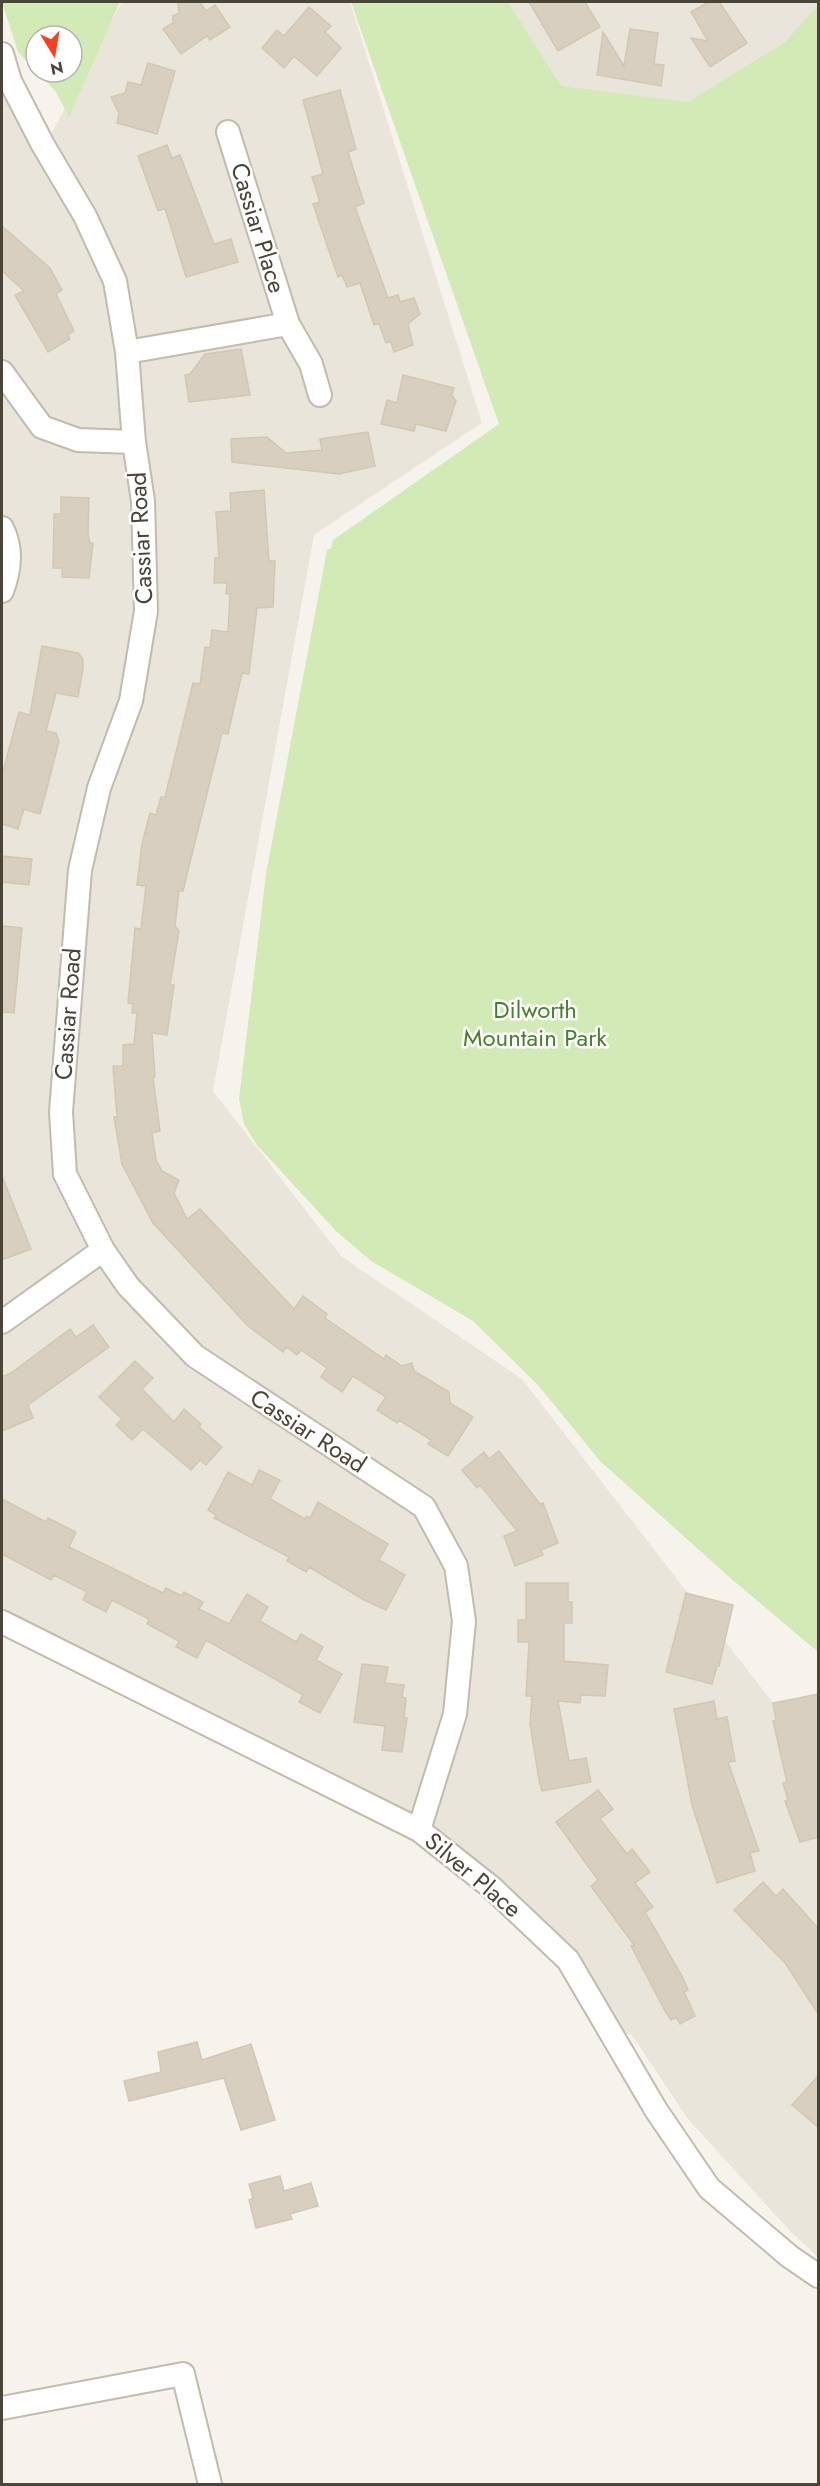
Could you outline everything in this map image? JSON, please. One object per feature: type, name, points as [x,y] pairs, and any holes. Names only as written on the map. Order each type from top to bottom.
[{"type":"street","name":"Cassiar Road","points":[[2,54],[10,81],[43,145],[85,216],[115,281],[127,352],[134,442],[143,501],[146,611],[131,701],[99,788],[80,870],[61,1112],[65,1174],[103,1250],[128,1286],[195,1356],[424,1507],[456,1566],[464,1621],[454,1714],[419,1830]]},
{"type":"street","name":"Cassiar Place","points":[[228,132],[288,324],[311,364],[320,395]]},
{"type":"street","name":"Cassiar Place","points":[[127,352],[288,324]]},
{"type":"street","points":[[2,372],[42,427],[78,440],[134,442]]},
{"type":"street","points":[[2,528],[8,540],[9,573],[2,591]]},
{"type":"street","points":[[2,1322],[103,1250]]},
{"type":"street","name":"Silver Place","points":[[2,1622],[419,1830],[491,1887],[568,1960],[656,2110],[709,2188],[789,2256],[819,2276]]},
{"type":"street","points":[[2,2408],[183,2374],[210,2484]]},
{"type":"shaded area","points":[[122,2],[350,2],[482,423],[314,535],[213,1091],[341,1256],[522,1379],[818,1761],[818,2257],[791,2232],[688,2119],[632,2035],[620,2033],[474,1861],[2,1614],[2,74],[41,153],[78,84],[84,84],[84,73]]},
{"type":"shaded area","points":[[496,2],[818,2],[818,8],[780,52],[683,112],[556,96]]},
{"type":"green space","points":[[2,2],[120,2],[84,83],[84,24],[24,24],[24,58],[18,52]]},
{"type":"green space","name":"Dilworth Mountain Park","points":[[351,2],[508,2],[561,86],[688,102],[785,42],[818,5],[818,1652],[728,1576],[600,1461],[538,1385],[473,1321],[371,1261],[336,1231],[257,1145],[244,1124],[239,1099],[266,874],[327,550],[331,548],[333,540],[499,424]]},
{"type":"green space","points":[[48,84],[84,84],[69,117],[56,92]]},
{"type":"building","points":[[178,2],[200,2],[206,11],[215,5],[230,27],[210,40],[207,36],[181,54],[163,29],[173,23],[173,16],[179,13]]},
{"type":"building","points":[[529,2],[585,2],[600,27],[558,51]]},
{"type":"building","points":[[708,2],[719,2],[747,43],[710,67],[691,38],[708,41],[691,12]]},
{"type":"building","points":[[309,7],[331,26],[325,32],[341,48],[317,76],[294,56],[284,68],[262,48],[277,30],[284,36]]},
{"type":"building","points":[[630,29],[658,33],[654,64],[664,65],[661,86],[597,75],[603,32],[624,66]]},
{"type":"building","points":[[148,63],[175,71],[157,134],[117,123],[119,113],[111,97],[125,93],[128,82],[141,85]]},
{"type":"building","points":[[340,90],[356,149],[348,152],[364,203],[355,207],[388,298],[398,295],[400,302],[414,298],[420,314],[408,324],[413,345],[394,352],[391,342],[386,343],[379,324],[374,325],[360,283],[347,287],[342,275],[338,277],[313,204],[320,202],[312,177],[323,174],[303,100]]},
{"type":"building","points":[[167,145],[172,158],[180,155],[214,244],[231,239],[238,262],[186,277],[165,208],[158,211],[138,156]]},
{"type":"building","points":[[2,226],[50,268],[62,290],[56,294],[74,331],[68,335],[70,339],[48,352],[15,295],[24,291],[2,271]]},
{"type":"building","points":[[241,349],[250,395],[189,402],[185,375],[190,374],[205,354]]},
{"type":"building","points":[[403,375],[454,388],[452,395],[456,401],[446,431],[416,424],[414,431],[381,424],[387,400],[397,403]]},
{"type":"building","points":[[368,432],[375,466],[339,474],[232,462],[231,439],[267,437],[286,453],[322,450],[320,439]]},
{"type":"building","points":[[264,490],[269,561],[275,561],[273,607],[257,608],[249,674],[242,673],[228,734],[222,733],[183,891],[179,891],[175,926],[179,931],[170,985],[174,985],[167,1035],[152,1033],[155,1077],[153,1077],[160,1131],[152,1133],[156,1160],[162,1171],[179,1180],[174,1193],[187,1219],[200,1209],[294,1309],[303,1296],[327,1314],[325,1318],[384,1359],[386,1355],[402,1366],[412,1363],[414,1371],[449,1392],[450,1403],[473,1417],[448,1456],[428,1444],[431,1440],[399,1420],[397,1423],[377,1410],[386,1397],[353,1376],[342,1392],[321,1377],[327,1368],[301,1350],[297,1355],[287,1347],[283,1352],[248,1326],[153,1223],[122,1164],[114,1117],[117,1117],[113,1066],[123,1066],[123,1045],[134,1044],[137,1013],[132,1013],[133,1004],[128,1003],[135,928],[141,929],[146,886],[137,885],[142,844],[150,813],[156,815],[161,797],[165,797],[193,683],[200,684],[205,647],[210,648],[212,630],[228,632],[230,594],[226,594],[227,583],[214,583],[215,558],[219,558],[216,512],[231,511],[230,493]]},
{"type":"building","points":[[61,497],[89,498],[88,534],[90,543],[93,543],[89,578],[62,577],[62,568],[53,568],[54,514],[61,514]]},
{"type":"building","points":[[42,646],[78,653],[83,659],[83,669],[78,697],[56,693],[46,731],[56,733],[59,741],[40,814],[24,809],[18,829],[2,824],[2,775],[19,712],[30,715]]},
{"type":"building","points":[[2,856],[32,859],[29,885],[2,882]]},
{"type":"building","points":[[2,926],[22,928],[14,1013],[2,1012]]},
{"type":"building","points":[[2,1176],[31,1249],[2,1260]]},
{"type":"building","points":[[93,1325],[109,1347],[28,1405],[33,1418],[2,1431],[2,1377],[11,1373],[70,1329],[76,1337]]},
{"type":"building","points":[[135,1361],[153,1378],[142,1389],[174,1422],[184,1409],[201,1424],[199,1427],[222,1447],[206,1465],[200,1460],[191,1470],[143,1429],[132,1440],[116,1425],[122,1419],[99,1397]]},
{"type":"building","points":[[499,1451],[540,1504],[543,1503],[558,1543],[541,1550],[543,1555],[515,1566],[504,1536],[517,1531],[480,1485],[477,1488],[462,1470],[484,1452],[489,1459]]},
{"type":"building","points":[[259,1470],[280,1480],[270,1499],[305,1519],[307,1516],[310,1518],[318,1502],[388,1544],[379,1560],[405,1575],[386,1610],[364,1600],[309,1567],[306,1572],[287,1561],[289,1557],[214,1518],[216,1515],[208,1510],[228,1472],[252,1485]]},
{"type":"building","points":[[2,1499],[46,1522],[48,1518],[76,1532],[69,1547],[163,1593],[166,1588],[182,1596],[184,1592],[203,1602],[199,1609],[229,1624],[247,1594],[268,1607],[260,1621],[296,1642],[301,1634],[323,1647],[316,1660],[342,1674],[320,1713],[299,1702],[303,1695],[206,1640],[197,1658],[176,1647],[179,1641],[147,1624],[149,1619],[112,1600],[106,1612],[83,1600],[87,1592],[54,1575],[51,1580],[2,1554]]},
{"type":"building","points":[[526,1583],[568,1583],[568,1602],[572,1602],[572,1623],[564,1623],[564,1661],[608,1665],[605,1696],[581,1695],[580,1703],[558,1701],[569,1761],[586,1758],[591,1782],[542,1791],[530,1724],[532,1696],[526,1696],[529,1642],[518,1642],[518,1620],[526,1620]]},
{"type":"building","points":[[686,1593],[733,1605],[719,1666],[717,1666],[712,1684],[666,1672]]},
{"type":"building","points":[[362,1664],[388,1667],[385,1683],[404,1685],[402,1697],[406,1698],[404,1718],[407,1718],[402,1752],[382,1750],[385,1726],[354,1722]]},
{"type":"building","points":[[819,1694],[819,1837],[800,1842],[785,1801],[788,1800],[783,1783],[787,1782],[773,1721],[776,1720],[773,1703]]},
{"type":"building","points":[[714,1701],[717,1719],[727,1717],[735,1761],[728,1762],[759,1851],[750,1853],[755,1871],[717,1883],[692,1805],[674,1709]]},
{"type":"building","points":[[598,1790],[613,1809],[600,1819],[627,1854],[632,1849],[650,1872],[635,1883],[653,1907],[645,1912],[688,1990],[684,1992],[695,2016],[680,2024],[676,2017],[671,2020],[664,2009],[631,1946],[634,1945],[591,1886],[598,1880],[556,1822]]},
{"type":"building","points":[[763,1882],[776,1896],[783,1889],[819,1929],[819,2015],[785,1963],[734,1910]]},
{"type":"building","points":[[197,2042],[202,2060],[251,2044],[275,2120],[241,2130],[224,2078],[129,2101],[124,2081],[161,2072],[158,2052]]},
{"type":"building","points":[[819,2075],[819,2128],[792,2105]]},
{"type":"building","points":[[280,2176],[284,2191],[311,2183],[318,2206],[290,2214],[292,2219],[256,2228],[249,2200],[253,2198],[249,2184]]}]
